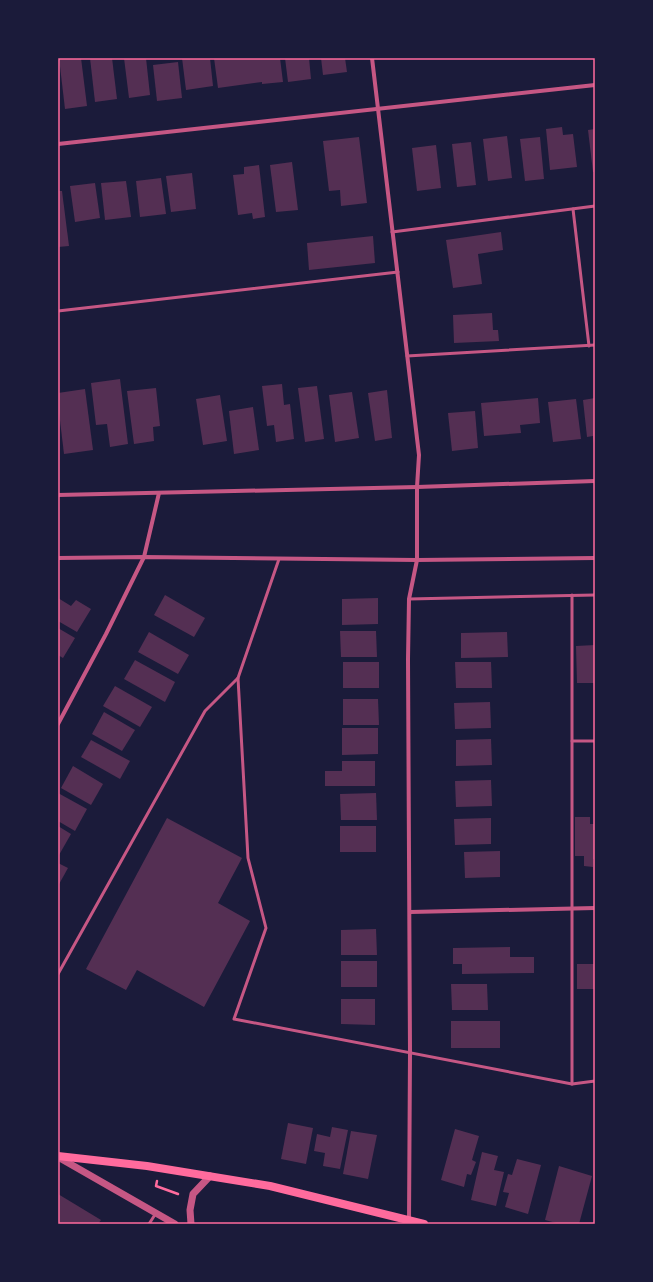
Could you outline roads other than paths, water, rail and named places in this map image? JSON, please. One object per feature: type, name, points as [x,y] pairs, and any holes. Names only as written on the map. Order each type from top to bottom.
[{"type":"main road","points":[[58,1156],[147,1166],[270,1186],[424,1224]]},
{"type":"street","points":[[372,58],[419,455],[416,487],[417,560],[409,599],[408,659],[410,912],[408,1220]]},
{"type":"street","points":[[58,144],[595,85]]},
{"type":"street","points":[[58,495],[416,487],[595,481]]},
{"type":"street","points":[[58,724],[106,634],[144,557],[159,493]]},
{"type":"street","points":[[58,558],[144,557],[417,560],[595,558]]},
{"type":"street","points":[[410,912],[595,908]]},
{"type":"street","points":[[58,1156],[175,1224]]},
{"type":"street","points":[[191,1224],[190,1210],[193,1194],[210,1176]]},
{"type":"lane","points":[[392,232],[595,206]]},
{"type":"lane","points":[[573,209],[589,346]]},
{"type":"lane","points":[[58,311],[398,272]]},
{"type":"lane","points":[[407,356],[595,346]]},
{"type":"lane","points":[[279,559],[238,678],[248,858],[266,928],[234,1019],[572,1084],[595,1081]]},
{"type":"lane","points":[[572,595],[572,1084]]},
{"type":"lane","points":[[409,599],[595,595]]},
{"type":"lane","points":[[58,974],[205,711],[238,678]]},
{"type":"lane","points":[[572,741],[595,741]]},
{"type":"lane","points":[[149,1224],[156,1213]]}]
